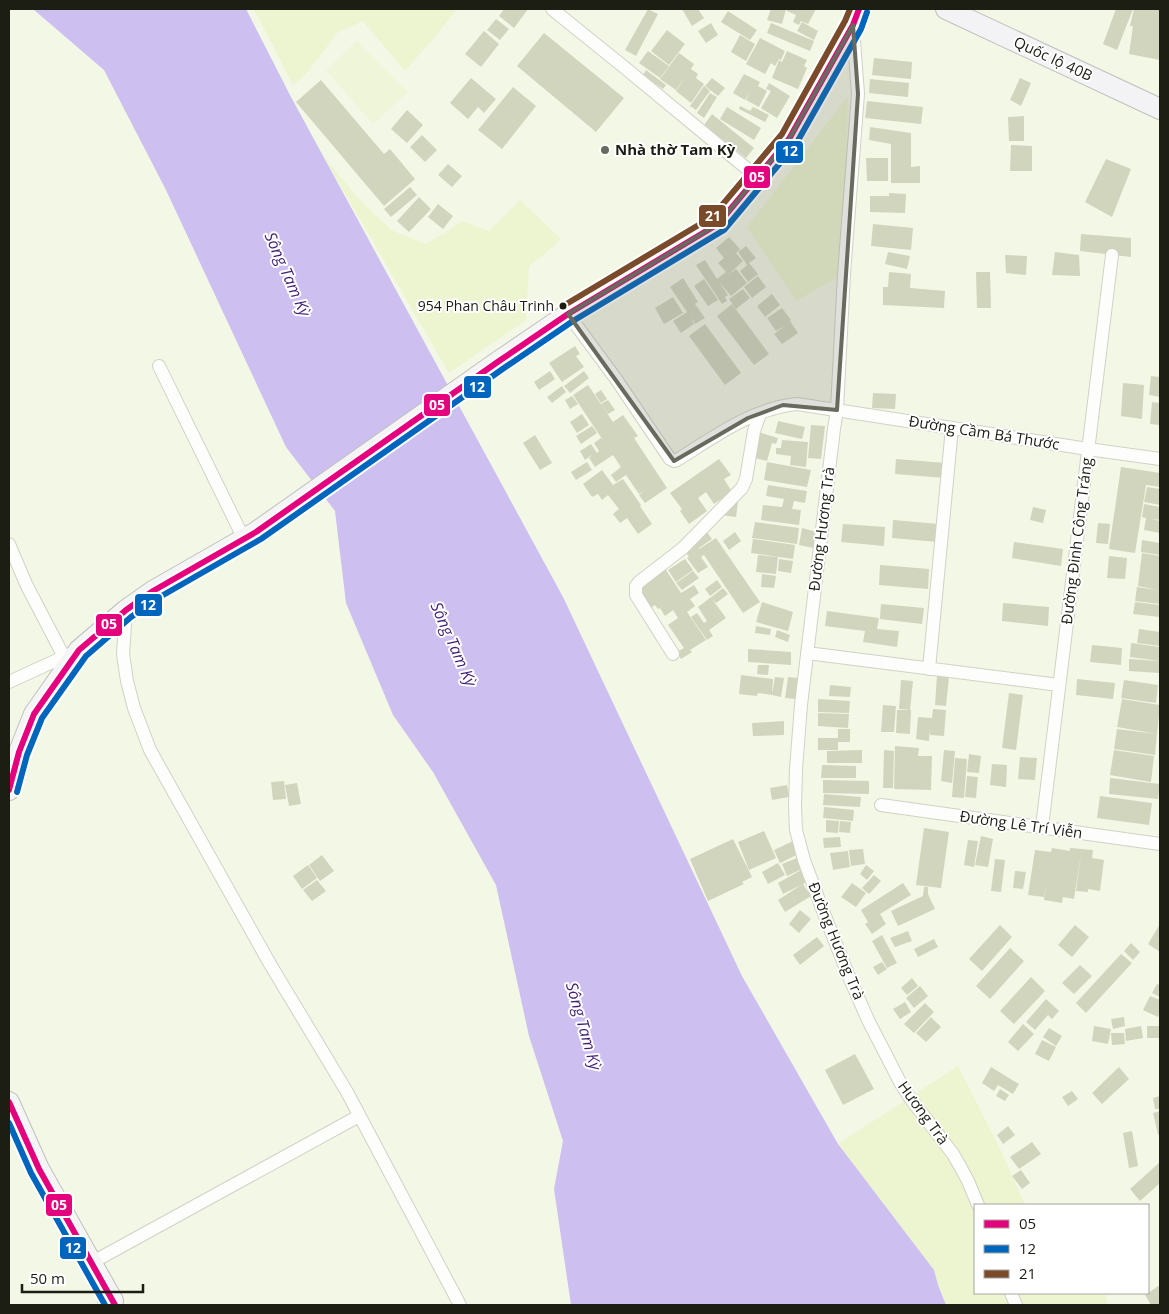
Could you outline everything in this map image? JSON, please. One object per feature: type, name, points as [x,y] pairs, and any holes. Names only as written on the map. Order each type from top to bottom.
[{"type":"highway","name":"Quốc lộ 40B","points":[[946,9],[1160,109]]},
{"type":"main road","points":[[10,782],[14,748],[72,653],[126,610],[153,590],[250,535],[568,314],[718,224],[790,139],[856,17]]},
{"type":"main road","points":[[9,1102],[39,1170],[91,1263],[107,1296],[115,1305]]},
{"type":"street","points":[[552,9],[756,177]]},
{"type":"street","name":"Đường Hương Trà","points":[[856,17],[858,94],[844,274],[837,410],[801,705],[795,807],[796,830],[804,860],[850,980],[868,1020]]},
{"type":"street","name":"Đường Đinh Công Tráng","points":[[1042,827],[1112,255]]},
{"type":"street","name":"Đường Cầm Bá Thước","points":[[568,314],[616,379],[670,459],[674,460],[748,418],[783,405],[797,404],[1160,459]]},
{"type":"street","points":[[159,366],[250,535]]},
{"type":"street","points":[[673,654],[636,595],[636,586],[683,548],[742,488],[746,479],[754,432],[760,414]]},
{"type":"street","points":[[929,669],[952,428]]},
{"type":"street","points":[[9,544],[26,584],[72,653],[9,682]]},
{"type":"street","points":[[126,610],[123,654],[127,681],[134,708],[150,750],[270,964],[346,1092],[460,1305]]},
{"type":"street","points":[[807,653],[1059,686]]},
{"type":"street","name":"Đường Lê Trí Viễn","points":[[881,805],[1160,844]]},
{"type":"street","name":"Hương Trà","points":[[868,1020],[901,1084],[953,1154],[978,1204]]},
{"type":"street","points":[[91,1263],[359,1116]]},
{"type":"highlighted area","points":[[853,25],[858,94],[837,410],[783,405],[748,418],[674,461],[568,314],[718,224],[789,139]]},
{"type":"shaded area","points":[[254,9],[457,9],[405,71],[363,21],[338,32],[306,74],[293,85]]},
{"type":"shaded area","points":[[357,41],[408,92],[373,124],[326,70]]},
{"type":"shaded area","points":[[848,96],[844,274],[796,301],[747,227]]},
{"type":"shaded area","points":[[324,157],[359,199],[391,230],[425,244],[462,221],[489,231],[520,200],[561,239],[529,266],[526,320],[449,373]]},
{"type":"shaded area","points":[[958,1066],[1001,1151],[1025,1204],[974,1204],[974,1294],[1105,1294],[1108,1305],[946,1305],[934,1270],[838,1144]]},
{"type":"water","name":"Sông Tam Kỳ","points":[[33,9],[246,9],[291,97],[563,597],[742,976],[838,1144],[934,1270],[946,1305],[571,1305],[554,1189],[563,1141],[529,1036],[496,885],[433,772],[393,715],[346,603],[335,511],[286,447],[166,190],[104,70]]},
{"type":"building","points":[[504,9],[528,9],[514,28],[499,16]]},
{"type":"building","points":[[648,9],[658,14],[636,56],[625,50]]},
{"type":"building","points":[[682,9],[698,9],[704,18],[692,26]]},
{"type":"building","points":[[771,9],[786,9],[782,24],[767,20]]},
{"type":"building","points":[[788,9],[816,9],[808,24],[801,21],[799,25],[793,22],[796,15],[787,11]]},
{"type":"building","points":[[1116,9],[1133,9],[1117,50],[1103,44]]},
{"type":"building","points":[[1134,9],[1160,9],[1160,60],[1129,54],[1133,26],[1130,26]]},
{"type":"building","points":[[728,11],[757,30],[750,40],[721,22]]},
{"type":"building","points":[[496,19],[509,29],[500,40],[487,30]]},
{"type":"building","points":[[802,22],[818,31],[814,40],[797,31]]},
{"type":"building","points":[[711,23],[718,35],[706,43],[698,31]]},
{"type":"building","points":[[771,23],[814,41],[810,51],[767,33]]},
{"type":"building","points":[[667,30],[685,44],[669,65],[651,51]]},
{"type":"building","points":[[484,31],[499,44],[481,67],[465,54]]},
{"type":"building","points":[[544,33],[624,98],[596,132],[517,66]]},
{"type":"building","points":[[740,35],[755,44],[746,61],[731,52]]},
{"type":"building","points":[[760,38],[785,51],[781,60],[779,59],[775,66],[771,63],[765,74],[746,64]]},
{"type":"building","points":[[648,51],[669,66],[660,78],[639,63]]},
{"type":"building","points":[[787,51],[807,60],[804,66],[807,68],[798,89],[772,78],[779,60],[782,62]]},
{"type":"building","points":[[679,53],[694,64],[691,69],[698,74],[696,78],[704,84],[691,103],[676,91],[687,75],[676,90],[660,79]]},
{"type":"building","points":[[874,58],[912,62],[911,79],[872,75]]},
{"type":"building","points":[[646,70],[666,85],[663,89],[643,75]]},
{"type":"building","points":[[744,74],[760,82],[758,86],[767,91],[759,107],[746,100],[750,92],[745,100],[733,93]]},
{"type":"building","points":[[471,78],[496,99],[484,113],[478,107],[468,119],[450,103]]},
{"type":"building","points":[[712,78],[725,88],[718,96],[705,86]]},
{"type":"building","points":[[1020,78],[1031,83],[1021,106],[1010,100]]},
{"type":"building","points":[[870,79],[909,83],[908,97],[869,93]]},
{"type":"building","points":[[321,80],[384,154],[390,149],[415,179],[384,206],[296,102]]},
{"type":"building","points":[[769,83],[790,96],[777,118],[761,108],[771,91],[766,89]]},
{"type":"building","points":[[704,86],[710,91],[696,110],[690,106]]},
{"type":"building","points":[[513,87],[536,106],[502,149],[478,130]]},
{"type":"building","points":[[710,93],[717,97],[704,118],[697,113]]},
{"type":"building","points":[[867,101],[923,107],[921,124],[865,118]]},
{"type":"building","points":[[740,106],[750,111],[753,107],[769,115],[765,122],[739,109]]},
{"type":"building","points":[[727,107],[761,128],[754,140],[720,119]]},
{"type":"building","points":[[407,110],[423,125],[407,143],[391,129]]},
{"type":"building","points":[[712,114],[754,148],[746,158],[704,125]]},
{"type":"building","points":[[1024,116],[1024,141],[1009,141],[1008,117]]},
{"type":"building","points":[[870,127],[911,133],[911,167],[920,166],[920,183],[891,183],[891,144],[869,140]]},
{"type":"building","points":[[422,135],[437,150],[425,162],[410,147]]},
{"type":"building","points":[[1011,145],[1032,146],[1032,171],[1010,171]]},
{"type":"building","points":[[866,158],[888,158],[888,181],[867,181]]},
{"type":"building","points":[[1106,159],[1131,169],[1112,217],[1085,202]]},
{"type":"building","points":[[448,164],[462,176],[452,187],[438,175]]},
{"type":"building","points":[[410,187],[417,195],[391,217],[384,209]]},
{"type":"building","points":[[889,193],[906,194],[905,213],[870,212],[870,196],[889,196]]},
{"type":"building","points":[[419,197],[431,209],[409,232],[397,221]]},
{"type":"building","points":[[438,204],[453,216],[443,229],[428,217]]},
{"type":"building","points":[[873,224],[913,228],[911,250],[871,246]]},
{"type":"building","points":[[1081,234],[1131,238],[1131,257],[1080,251]]},
{"type":"building","points":[[729,237],[740,249],[736,253],[743,261],[728,275],[736,269],[747,283],[731,296],[719,282],[728,295],[725,297],[727,301],[722,304],[696,265],[705,260],[717,279],[726,272],[718,263],[724,258],[716,248]]},
{"type":"building","points":[[746,246],[756,258],[749,263],[758,274],[748,282],[740,271],[747,265],[738,252]]},
{"type":"building","points":[[888,252],[910,256],[907,269],[885,264]]},
{"type":"building","points":[[1055,252],[1079,255],[1080,276],[1052,275]]},
{"type":"building","points":[[1005,255],[1027,256],[1026,275],[1006,273]]},
{"type":"building","points":[[889,272],[911,274],[910,288],[945,291],[944,308],[883,305],[883,287],[888,287]]},
{"type":"building","points":[[976,272],[990,272],[991,308],[977,308]]},
{"type":"building","points":[[758,276],[766,287],[752,298],[744,287]]},
{"type":"building","points":[[683,278],[698,302],[695,304],[705,318],[695,324],[691,317],[694,324],[681,333],[673,321],[687,312],[670,287]]},
{"type":"building","points":[[704,279],[718,300],[708,306],[694,286]]},
{"type":"building","points":[[743,289],[750,298],[736,309],[729,299]]},
{"type":"building","points":[[772,294],[780,305],[765,317],[757,306]]},
{"type":"building","points":[[673,297],[683,313],[664,324],[655,308]]},
{"type":"building","points":[[732,304],[769,354],[754,365],[717,316]]},
{"type":"building","points":[[782,308],[798,333],[782,344],[774,334],[785,326],[776,331],[767,318]]},
{"type":"building","points":[[705,324],[741,373],[725,385],[689,336]]},
{"type":"building","points":[[575,346],[580,354],[576,356],[584,367],[562,382],[549,363]]},
{"type":"building","points":[[550,371],[555,379],[539,390],[534,382]]},
{"type":"building","points":[[584,371],[589,378],[570,393],[564,386]]},
{"type":"building","points":[[1151,376],[1160,377],[1160,397],[1149,395]]},
{"type":"building","points":[[1123,383],[1144,385],[1142,419],[1121,416]]},
{"type":"building","points":[[588,385],[613,422],[623,415],[638,436],[634,438],[667,488],[645,503],[639,495],[645,490],[639,494],[626,475],[616,482],[611,475],[621,467],[613,455],[595,467],[589,458],[593,454],[585,460],[580,451],[591,444],[597,453],[599,451],[594,443],[601,438],[604,442],[573,395]]},
{"type":"building","points":[[562,386],[566,392],[552,403],[547,397]]},
{"type":"building","points":[[601,390],[607,399],[601,403],[595,394]]},
{"type":"building","points":[[873,393],[896,394],[895,409],[872,408]]},
{"type":"building","points":[[572,396],[578,404],[570,409],[565,400]]},
{"type":"building","points":[[608,400],[615,410],[608,414],[601,404]]},
{"type":"building","points":[[1152,402],[1160,403],[1160,425],[1150,424]]},
{"type":"building","points":[[582,414],[589,425],[577,433],[570,422]]},
{"type":"building","points":[[778,421],[805,427],[802,439],[775,433]]},
{"type":"building","points":[[811,425],[825,426],[821,459],[808,458]]},
{"type":"building","points":[[592,426],[597,433],[581,444],[576,436]]},
{"type":"building","points":[[758,432],[778,438],[776,444],[772,443],[767,461],[751,457]]},
{"type":"building","points":[[535,435],[552,463],[540,470],[523,443]]},
{"type":"building","points":[[782,440],[808,442],[806,467],[790,465],[791,456],[776,454],[776,448],[781,448]]},
{"type":"building","points":[[719,459],[731,475],[724,479],[732,492],[714,504],[706,492],[698,498],[707,511],[689,524],[680,511],[682,509],[670,493]]},
{"type":"building","points":[[896,459],[946,463],[945,478],[895,474]]},
{"type":"building","points":[[587,462],[592,470],[576,480],[571,472]]},
{"type":"building","points":[[767,462],[811,470],[807,487],[764,480]]},
{"type":"building","points":[[1121,467],[1160,473],[1160,487],[1146,485],[1135,553],[1109,549]]},
{"type":"building","points":[[602,470],[613,485],[623,479],[652,524],[638,534],[627,518],[620,523],[613,514],[619,509],[608,495],[602,500],[598,494],[592,497],[583,484]]},
{"type":"building","points":[[768,485],[807,491],[805,503],[794,501],[792,509],[801,510],[799,525],[761,520],[763,505],[782,507],[784,499],[766,496]]},
{"type":"building","points":[[1147,487],[1160,489],[1160,505],[1144,502]]},
{"type":"building","points":[[734,497],[738,502],[736,517],[721,515]]},
{"type":"building","points":[[1144,504],[1160,507],[1160,520],[1151,519],[1160,521],[1160,533],[1144,530],[1146,518],[1142,517]]},
{"type":"building","points":[[1033,507],[1046,510],[1043,523],[1030,520]]},
{"type":"building","points":[[893,520],[939,524],[938,542],[892,538]]},
{"type":"building","points":[[755,522],[799,528],[797,544],[752,538]]},
{"type":"building","points":[[1098,523],[1110,524],[1108,544],[1096,543]]},
{"type":"building","points":[[843,524],[885,527],[884,546],[841,542]]},
{"type":"building","points":[[702,525],[712,539],[699,549],[716,538],[760,602],[743,613],[704,555],[701,557],[708,567],[698,573],[687,558],[689,557],[683,548],[689,543],[696,552],[685,537]]},
{"type":"building","points":[[802,528],[817,532],[813,548],[799,545]]},
{"type":"building","points":[[735,532],[741,541],[729,550],[723,541]]},
{"type":"building","points":[[753,539],[795,545],[793,559],[751,553]]},
{"type":"building","points":[[1142,540],[1160,543],[1160,555],[1141,552]]},
{"type":"building","points":[[1014,542],[1063,549],[1061,566],[1012,558]]},
{"type":"building","points":[[1142,553],[1160,556],[1160,604],[1135,601],[1137,587],[1158,590],[1138,586]]},
{"type":"building","points":[[758,555],[778,557],[776,574],[756,572]]},
{"type":"building","points":[[1109,556],[1127,558],[1125,579],[1107,578]]},
{"type":"building","points":[[685,559],[693,570],[676,582],[668,570]]},
{"type":"building","points":[[779,559],[793,561],[791,573],[778,571]]},
{"type":"building","points":[[880,565],[929,569],[928,589],[879,585]]},
{"type":"building","points":[[664,567],[681,593],[694,585],[699,593],[690,599],[695,606],[687,612],[706,640],[690,650],[692,652],[681,659],[677,652],[684,648],[668,625],[678,618],[673,610],[665,616],[660,608],[658,609],[655,605],[648,610],[634,588]]},
{"type":"building","points":[[693,571],[699,578],[682,590],[676,583]]},
{"type":"building","points":[[762,574],[776,576],[774,588],[761,587]]},
{"type":"building","points":[[717,580],[722,587],[710,596],[705,589]]},
{"type":"building","points":[[723,588],[728,594],[716,603],[712,599],[726,618],[709,630],[713,636],[707,640],[691,617],[697,613],[704,623],[707,621],[698,607]]},
{"type":"building","points":[[762,602],[793,612],[788,631],[756,622]]},
{"type":"building","points":[[1135,602],[1160,605],[1160,617],[1133,614]]},
{"type":"building","points":[[1003,603],[1049,607],[1048,626],[1002,621]]},
{"type":"building","points":[[881,604],[924,608],[922,624],[880,619]]},
{"type":"building","points":[[827,611],[879,618],[877,629],[899,631],[897,647],[863,642],[865,631],[825,626]]},
{"type":"building","points":[[756,626],[771,629],[770,635],[755,633]]},
{"type":"building","points":[[1139,629],[1160,632],[1160,646],[1137,643]]},
{"type":"building","points":[[777,630],[790,635],[788,642],[775,637]]},
{"type":"building","points":[[1131,643],[1160,647],[1160,661],[1130,657]]},
{"type":"building","points":[[1092,645],[1122,648],[1121,665],[1090,662]]},
{"type":"building","points":[[748,649],[791,652],[791,665],[748,662]]},
{"type":"building","points":[[1129,659],[1159,661],[1159,673],[1129,671]]},
{"type":"building","points":[[758,665],[769,665],[768,675],[757,674]]},
{"type":"building","points":[[741,675],[773,679],[772,695],[758,693],[757,696],[739,694]]},
{"type":"building","points":[[937,676],[949,677],[946,706],[935,705]]},
{"type":"building","points":[[775,677],[784,678],[781,697],[772,695]]},
{"type":"building","points":[[788,677],[798,678],[795,699],[785,698]]},
{"type":"building","points":[[1077,679],[1115,683],[1113,699],[1076,695]]},
{"type":"building","points":[[901,680],[913,681],[910,710],[899,709]]},
{"type":"building","points":[[1124,680],[1158,685],[1156,703],[1121,698]]},
{"type":"building","points":[[830,685],[851,687],[850,697],[829,696]]},
{"type":"building","points":[[1009,693],[1023,695],[1016,750],[1002,748]]},
{"type":"building","points":[[818,699],[850,701],[849,713],[818,712]]},
{"type":"building","points":[[1122,699],[1160,705],[1157,734],[1117,727]]},
{"type":"building","points":[[883,705],[896,706],[894,732],[881,732]]},
{"type":"building","points":[[933,709],[946,710],[944,736],[930,735],[930,728],[929,741],[916,739],[918,717],[932,718]]},
{"type":"building","points":[[897,710],[911,710],[910,734],[896,733]]},
{"type":"building","points":[[818,713],[849,714],[848,728],[818,726]]},
{"type":"building","points":[[784,721],[784,735],[753,736],[752,723]]},
{"type":"building","points":[[838,729],[850,729],[850,742],[838,742],[838,750],[818,750],[818,738],[838,738]]},
{"type":"building","points":[[1117,729],[1157,734],[1155,755],[1114,749]]},
{"type":"building","points":[[895,746],[919,748],[918,756],[932,756],[931,790],[894,789]]},
{"type":"building","points":[[862,750],[862,763],[827,763],[827,751]]},
{"type":"building","points":[[884,750],[894,751],[893,788],[883,788]]},
{"type":"building","points":[[944,750],[955,751],[952,783],[941,781]]},
{"type":"building","points":[[1114,750],[1154,756],[1151,782],[1110,775]]},
{"type":"building","points":[[969,754],[981,756],[979,773],[967,772]]},
{"type":"building","points":[[1020,757],[1037,758],[1035,780],[1018,779]]},
{"type":"building","points":[[955,758],[967,759],[964,798],[952,797]]},
{"type":"building","points":[[992,764],[1007,765],[1006,787],[990,785]]},
{"type":"building","points":[[822,765],[856,766],[856,778],[821,778]]},
{"type":"building","points":[[967,776],[978,777],[976,798],[965,797]]},
{"type":"building","points":[[1110,778],[1160,784],[1158,799],[1109,794]]},
{"type":"building","points":[[823,780],[869,781],[869,794],[823,793]]},
{"type":"building","points":[[284,781],[286,799],[273,800],[271,782]]},
{"type":"building","points":[[297,783],[301,804],[289,806],[285,785]]},
{"type":"building","points":[[787,785],[789,797],[772,800],[770,788]]},
{"type":"building","points":[[824,794],[861,797],[860,807],[823,805]]},
{"type":"building","points":[[1100,796],[1152,803],[1149,825],[1097,818]]},
{"type":"building","points":[[824,807],[854,810],[853,821],[823,818]]},
{"type":"building","points":[[826,820],[839,821],[838,833],[826,832]]},
{"type":"building","points":[[840,821],[851,822],[850,833],[839,832]]},
{"type":"building","points":[[924,828],[949,832],[941,888],[916,885]]},
{"type":"building","points":[[764,831],[776,858],[749,870],[738,842]]},
{"type":"building","points":[[981,836],[993,839],[988,867],[975,865]]},
{"type":"building","points":[[840,837],[841,847],[824,848],[823,838]]},
{"type":"building","points":[[733,839],[752,877],[742,882],[744,884],[708,901],[690,859]]},
{"type":"building","points":[[968,840],[978,841],[974,867],[964,865]]},
{"type":"building","points":[[793,841],[799,854],[780,863],[774,850]]},
{"type":"building","points":[[1052,848],[1070,851],[1070,848],[1093,850],[1092,858],[1104,860],[1100,891],[1088,889],[1088,892],[1076,891],[1081,853],[1074,899],[1063,897],[1062,903],[1044,900],[1046,883],[1044,897],[1028,895],[1035,850],[1051,852]]},
{"type":"building","points":[[863,849],[865,864],[851,866],[849,850]]},
{"type":"building","points":[[848,851],[850,867],[833,870],[830,853]]},
{"type":"building","points":[[322,855],[334,871],[320,881],[309,865]]},
{"type":"building","points":[[797,858],[802,869],[787,876],[782,864]]},
{"type":"building","points":[[995,859],[1005,860],[1001,892],[991,891]]},
{"type":"building","points":[[778,863],[785,875],[768,884],[762,872]]},
{"type":"building","points":[[308,865],[317,878],[302,889],[293,876]]},
{"type":"building","points":[[866,865],[874,871],[867,880],[860,874]]},
{"type":"building","points":[[803,869],[809,880],[803,884],[811,896],[785,912],[778,900],[801,885],[783,894],[778,883]]},
{"type":"building","points":[[1015,871],[1026,872],[1023,889],[1013,888]]},
{"type":"building","points":[[874,875],[881,881],[869,894],[862,888]]},
{"type":"building","points":[[317,880],[326,891],[312,901],[303,890]]},
{"type":"building","points":[[852,883],[866,893],[856,907],[841,897]]},
{"type":"building","points":[[903,883],[911,895],[880,914],[886,924],[872,934],[865,924],[868,922],[861,910]]},
{"type":"building","points":[[924,887],[928,887],[928,894],[935,909],[898,926],[891,911],[923,896]]},
{"type":"building","points":[[800,910],[811,919],[799,933],[789,924]]},
{"type":"building","points":[[1160,924],[1160,952],[1148,944]]},
{"type":"building","points":[[1000,925],[1012,937],[982,971],[969,959]]},
{"type":"building","points":[[1075,925],[1089,937],[1072,957],[1058,945]]},
{"type":"building","points":[[908,931],[912,941],[895,947],[890,938]]},
{"type":"building","points":[[882,935],[897,963],[887,968],[872,941]]},
{"type":"building","points":[[817,937],[824,946],[800,965],[793,955]]},
{"type":"building","points":[[934,939],[938,947],[918,957],[914,949]]},
{"type":"building","points":[[1131,943],[1140,952],[1133,960],[1124,951]]},
{"type":"building","points":[[1010,948],[1024,961],[990,999],[976,986]]},
{"type":"building","points":[[1121,954],[1132,963],[1086,1013],[1076,1003]]},
{"type":"building","points":[[882,962],[887,969],[878,975],[873,967]]},
{"type":"building","points":[[1080,965],[1092,976],[1074,994],[1062,983]]},
{"type":"building","points":[[1031,977],[1045,991],[1014,1024],[1000,1011]]},
{"type":"building","points":[[912,978],[918,986],[907,995],[901,988]]},
{"type":"building","points":[[1157,984],[1160,985],[1160,997],[1152,993]]},
{"type":"building","points":[[920,986],[928,996],[914,1008],[906,998]]},
{"type":"building","points":[[1150,996],[1160,1000],[1158,1017],[1143,1010]]},
{"type":"building","points":[[1046,999],[1059,1011],[1052,1019],[1048,1015],[1035,1030],[1026,1022]]},
{"type":"building","points":[[905,1002],[911,1012],[900,1019],[893,1009]]},
{"type":"building","points":[[925,1003],[934,1012],[914,1033],[904,1024]]},
{"type":"building","points":[[931,1017],[941,1027],[926,1042],[916,1033]]},
{"type":"building","points":[[1124,1017],[1125,1026],[1113,1029],[1111,1019]]},
{"type":"building","points":[[1023,1024],[1034,1034],[1018,1051],[1008,1042]]},
{"type":"building","points":[[1094,1026],[1111,1029],[1108,1044],[1092,1041]]},
{"type":"building","points":[[1141,1026],[1143,1038],[1126,1041],[1125,1029]]},
{"type":"building","points":[[1147,1026],[1160,1026],[1160,1038],[1147,1038]]},
{"type":"building","points":[[1049,1028],[1062,1036],[1056,1046],[1043,1037]]},
{"type":"building","points":[[1111,1033],[1124,1033],[1125,1044],[1112,1045]]},
{"type":"building","points":[[1042,1040],[1056,1047],[1049,1061],[1035,1054]]},
{"type":"building","points":[[855,1054],[874,1089],[843,1105],[825,1070]]},
{"type":"building","points":[[991,1067],[1019,1084],[1013,1094],[998,1085],[994,1091],[982,1083]]},
{"type":"building","points":[[1119,1067],[1129,1079],[1102,1104],[1092,1093]]},
{"type":"building","points":[[1000,1089],[1009,1095],[1005,1101],[996,1096]]},
{"type":"building","points":[[1072,1091],[1078,1099],[1068,1106],[1062,1097]]},
{"type":"building","points":[[1160,1096],[1160,1109],[1155,1109],[1153,1098]]},
{"type":"building","points":[[1160,1111],[1160,1134],[1158,1135],[1153,1113]]},
{"type":"building","points":[[1008,1126],[1015,1135],[1003,1144],[997,1135]]},
{"type":"building","points":[[1132,1131],[1138,1166],[1129,1168],[1123,1133]]},
{"type":"building","points":[[1032,1142],[1041,1154],[1019,1169],[1010,1157]]},
{"type":"building","points":[[1160,1162],[1160,1183],[1140,1201],[1130,1189]]},
{"type":"building","points":[[1021,1170],[1030,1183],[1022,1189],[1012,1176]]},
{"type":"building","points":[[1160,1285],[1160,1305],[1151,1305],[1145,1295]]},
{"type":"transit line","name":"21","points":[[563,306],[712,217],[782,134],[850,9]]},
{"type":"transit line","name":"05","points":[[9,790],[19,752],[34,714],[79,650],[126,610],[153,591],[256,532],[568,314],[718,224],[789,139],[853,25],[859,9]]},
{"type":"transit line","name":"12","points":[[17,792],[27,755],[42,718],[86,656],[131,617],[158,598],[261,539],[573,321],[724,230],[796,144],[861,29],[867,12]]},
{"type":"transit line","name":"05","points":[[9,1102],[39,1169],[115,1305]]},
{"type":"transit line","name":"12","points":[[9,1123],[31,1173],[105,1305]]},
{"type":"place","name":"Nhà thờ Tam Kỳ","points":[[605,150]]},
{"type":"place","name":"954 Phan Châu Trinh","points":[[563,306]]}]
